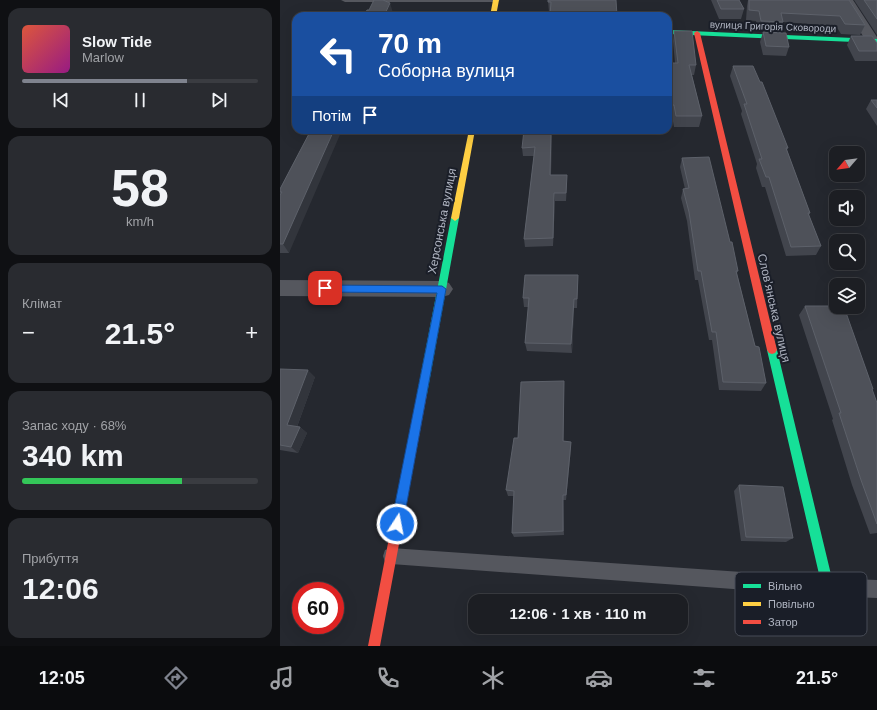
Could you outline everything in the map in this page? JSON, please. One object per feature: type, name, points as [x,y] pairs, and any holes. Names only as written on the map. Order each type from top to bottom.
[{"type":"street","points":[[494,12],[496,0]]},
{"type":"street","points":[[847,0],[876,43]]},
{"type":"street","name":"вулиця Григорія Сковороди","points":[[672,32],[876,43]]},
{"type":"street","name":"Словʼянська вулиця","points":[[697,33],[824,572]]},
{"type":"street","name":"Херсонська вулиця","points":[[374,646],[471,134]]},
{"type":"street","points":[[280,288],[442,289]]},
{"type":"lane","points":[[345,0],[496,0]]},
{"type":"lane","points":[[391,556],[735,580]]},
{"type":"lane","points":[[867,589],[877,590]]},
{"type":"building","points":[[374,0],[383,0],[390,3],[386,12],[366,12],[369,10]]},
{"type":"building","points":[[548,0],[616,0],[617,12],[550,12],[551,2],[548,2]]},
{"type":"building","points":[[717,0],[739,0],[744,9],[721,9]]},
{"type":"building","points":[[749,0],[849,0],[865,25],[845,24],[840,16],[781,13],[783,22],[761,21],[759,11],[749,10]]},
{"type":"building","points":[[864,0],[877,0],[877,19]]},
{"type":"building","points":[[674,31],[692,31],[696,65],[689,65],[702,116],[676,116],[674,105],[672,105],[672,63],[678,63]]},
{"type":"building","points":[[763,32],[786,33],[789,47],[766,46]]},
{"type":"building","points":[[851,36],[872,36],[877,43],[877,51],[859,51]]},
{"type":"building","points":[[733,66],[753,66],[760,82],[762,82],[788,148],[786,148],[821,246],[791,247],[769,177],[766,177],[759,159],[762,159],[744,104],[747,104]]},
{"type":"building","points":[[871,100],[877,100],[877,108]]},
{"type":"building","points":[[309,134],[332,134],[283,244],[280,244],[280,195],[282,192],[280,192],[280,189]]},
{"type":"building","points":[[524,134],[551,134],[550,175],[567,175],[566,193],[554,193],[553,238],[524,239],[535,147],[522,148]]},
{"type":"building","points":[[709,157],[730,242],[732,242],[738,271],[736,271],[755,346],[759,347],[766,383],[723,382],[716,332],[712,332],[701,271],[698,271],[689,212],[683,189],[689,188],[682,158]]},
{"type":"building","points":[[525,275],[578,275],[577,299],[574,299],[571,344],[525,343],[529,298],[523,298]]},
{"type":"building","points":[[805,306],[829,306],[829,314],[846,314],[873,389],[877,403],[877,524],[839,413],[841,413]]},
{"type":"building","points":[[280,369],[308,370],[287,425],[300,427],[291,447],[280,445]]},
{"type":"building","points":[[564,381],[563,441],[571,442],[566,495],[563,495],[563,531],[512,533],[514,491],[506,490],[514,438],[518,438],[521,382]]},
{"type":"building","points":[[739,485],[783,487],[793,538],[746,537]]},
{"type":"traffic: fast","points":[[672,32],[877,41]]},
{"type":"traffic: fast","points":[[422,394],[455,218]]},
{"type":"traffic: fast","points":[[772,350],[824,572]]},
{"type":"traffic: slow","points":[[494,12],[496,0]]},
{"type":"traffic: slow","points":[[455,218],[471,134]]},
{"type":"traffic: jam","points":[[697,33],[772,350]]},
{"type":"traffic: jam","points":[[374,646],[422,394]]},
{"type":"route","points":[[325,288],[442,289],[397,524]]}]
